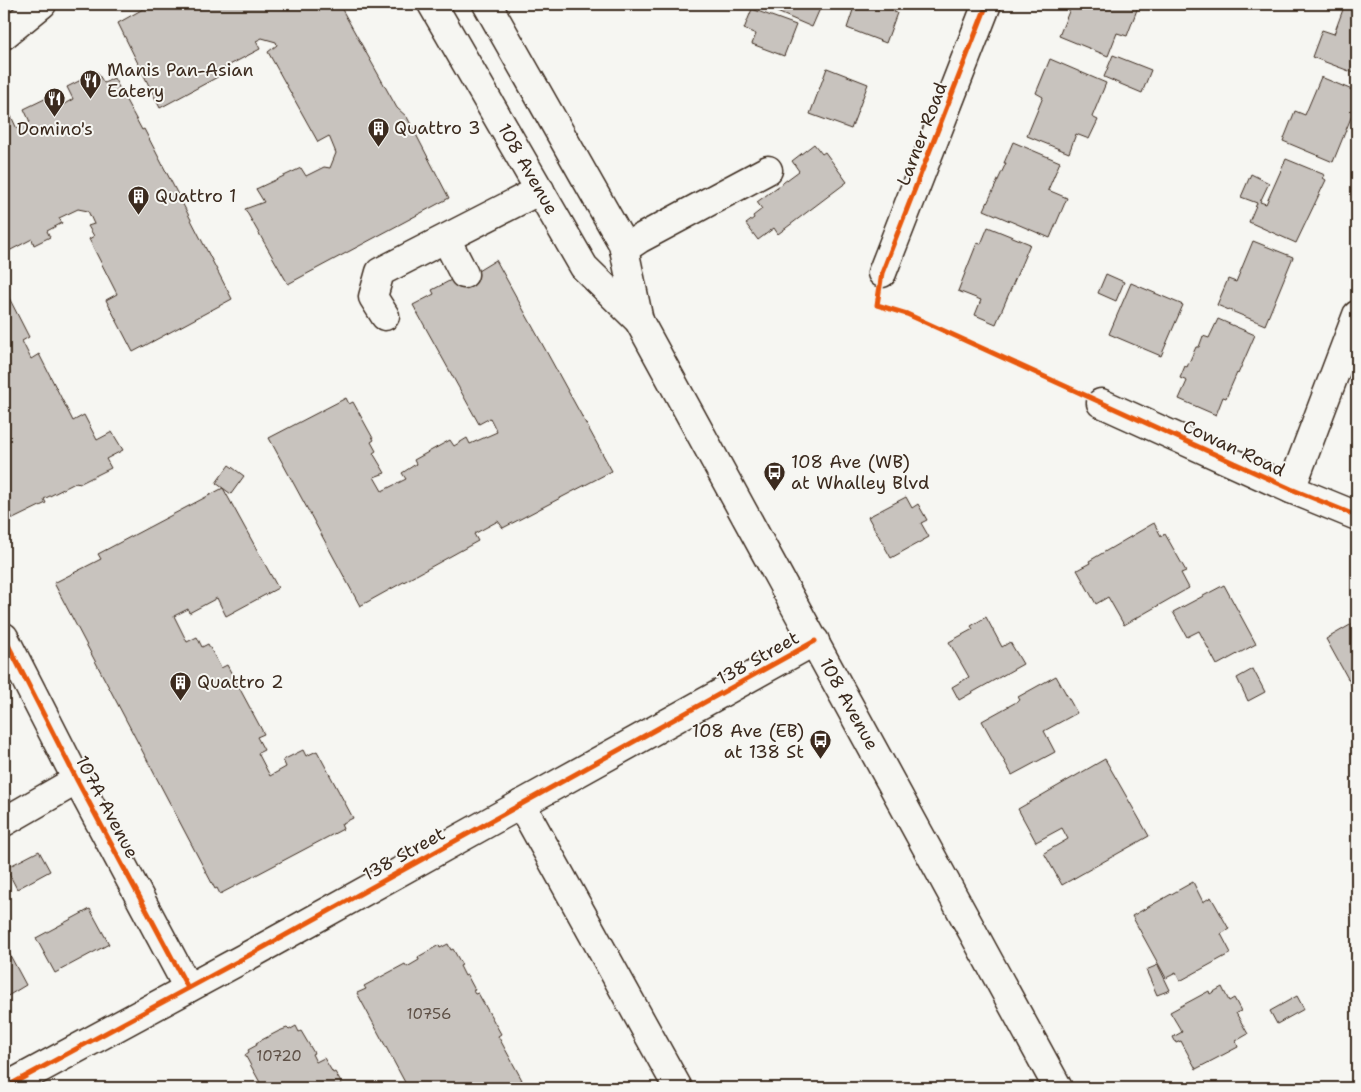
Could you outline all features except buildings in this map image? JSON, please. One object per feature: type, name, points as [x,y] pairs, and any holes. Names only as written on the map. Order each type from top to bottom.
[{"type":"street","points":[[4,35],[42,4]]},
{"type":"street","name":"108 Avenue","points":[[432,4],[584,267],[639,321],[1058,1088]]},
{"type":"street","name":"108 Avenue","points":[[487,4],[618,235],[624,249],[639,321]]},
{"type":"street","name":"Larner Road","points":[[882,273],[987,4]]},
{"type":"street","points":[[624,249],[639,239],[768,170]]},
{"type":"street","points":[[385,316],[373,297],[380,272],[540,190]]},
{"type":"street","points":[[446,239],[464,274]]},
{"type":"street","points":[[1291,489],[1357,315]]},
{"type":"street","name":"Cowan Road","points":[[1102,403],[1291,489],[1357,516]]},
{"type":"street","name":"107A Avenue","points":[[4,637],[76,780],[188,988]]},
{"type":"street","name":"138 Street","points":[[4,1088],[815,642]]},
{"type":"street","points":[[4,822],[76,780]]},
{"type":"street","points":[[521,804],[678,1088]]},
{"type":"cycle path","points":[[987,4],[882,273],[877,305],[907,314],[1291,489],[1357,516]]},
{"type":"cycle path","points":[[4,637],[77,780],[188,988]]},
{"type":"cycle path","points":[[4,1088],[257,951],[815,641]]},
{"type":"place","name":"Manis Pan-Asian Eatery","points":[[91,99]]},
{"type":"place","name":"Domino's","points":[[55,118]]},
{"type":"place","name":"Quattro 3","points":[[378,147]]},
{"type":"place","name":"Quattro 1","points":[[139,215]]},
{"type":"place","name":"108 Ave (WB) at Whalley Blvd","points":[[775,491]]},
{"type":"place","name":"Quattro 2","points":[[181,701]]},
{"type":"place","name":"108 Ave (EB) at 138 St","points":[[820,760]]}]
